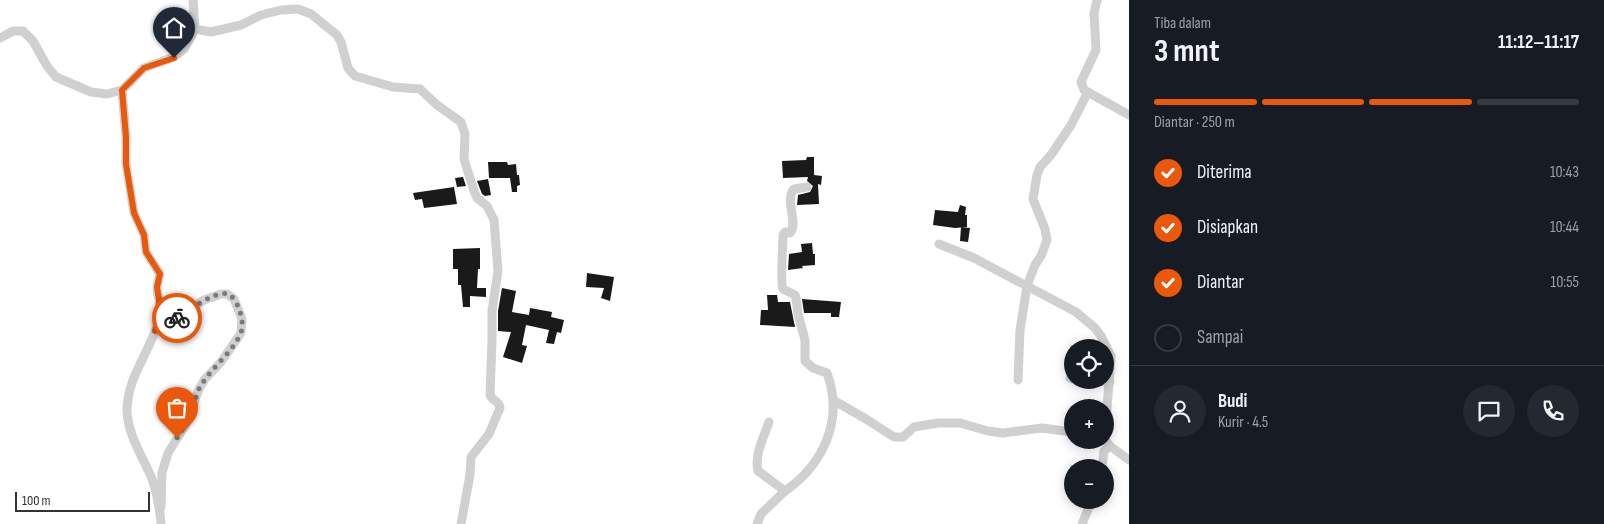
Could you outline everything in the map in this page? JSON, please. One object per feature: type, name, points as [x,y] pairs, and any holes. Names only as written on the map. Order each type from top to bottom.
[{"type":"street","points":[[0,38],[13,31],[23,31],[33,41],[47,66],[56,77],[91,92],[107,94],[122,90],[144,68],[174,58],[180,54],[195,29],[193,0]]},
{"type":"street","points":[[1097,0],[1094,13],[1096,50],[1081,82],[1084,90],[1129,115]]},
{"type":"street","points":[[195,29],[207,32],[220,30],[241,25],[261,15],[281,10],[298,9],[311,14],[337,35],[341,42],[348,68],[355,76],[393,87],[420,89],[437,105],[461,122],[465,134],[464,159],[474,191],[477,198],[490,210],[495,227],[498,271],[492,311],[490,395],[492,399],[499,403],[500,408],[489,434],[471,457],[469,483],[461,524]]},
{"type":"street","points":[[122,90],[126,164],[134,213],[144,235],[146,252],[160,274],[157,287],[161,314],[131,382],[127,396],[127,414],[131,433],[152,479],[161,521]]},
{"type":"street","points":[[1018,380],[1020,330],[1027,286],[1034,265],[1042,256],[1047,240],[1045,229],[1033,200],[1037,175],[1040,167],[1051,155],[1071,125],[1088,92]]},
{"type":"street","points":[[756,524],[761,514],[785,491],[800,481],[810,470],[830,432],[833,415],[833,400],[827,373],[813,368],[806,361],[805,340],[796,298],[795,295],[783,289],[781,284],[783,235],[785,232],[790,233],[793,227],[790,195],[794,189],[807,187]]},
{"type":"street","points":[[939,244],[974,258],[1076,312],[1095,328],[1103,339]]},
{"type":"street","points":[[155,331],[204,300],[221,294],[227,294],[234,299],[242,319],[241,333],[221,362],[202,384],[186,424],[168,453],[162,472],[161,521]]},
{"type":"street","points":[[833,400],[897,438],[906,435],[914,427],[938,422],[960,423],[1002,433],[1042,428],[1064,431]]},
{"type":"street","points":[[769,422],[758,456],[757,467],[758,470],[785,491]]},
{"type":"street","points":[[1114,448],[1129,460]]},
{"type":"street","points":[[1082,524],[1088,509]]},
{"type":"building","points":[[807,157],[814,157],[814,175],[822,176],[821,185],[818,184],[819,204],[797,205],[798,195],[810,192],[813,186],[807,181],[808,177],[783,178],[782,161],[806,160]]},
{"type":"building","points":[[488,162],[507,162],[508,165],[516,164],[520,185],[517,186],[517,192],[512,192],[510,178],[489,178]]},
{"type":"building","points":[[463,177],[466,186],[457,187],[455,178]]},
{"type":"building","points":[[488,179],[491,195],[485,196],[482,194],[477,181]]},
{"type":"building","points":[[454,187],[457,204],[424,208],[422,199],[415,200],[413,193]]},
{"type":"building","points":[[960,205],[966,207],[967,227],[955,228],[933,225],[935,210],[958,212]]},
{"type":"building","points":[[961,227],[970,228],[968,242],[960,241]]},
{"type":"building","points":[[812,243],[815,265],[788,270],[789,254],[802,252],[801,244]]},
{"type":"building","points":[[480,248],[480,269],[478,269],[477,288],[486,288],[486,297],[470,296],[470,307],[463,307],[461,285],[458,285],[458,269],[453,269],[453,249]]},
{"type":"building","points":[[587,273],[614,277],[610,301],[601,298],[604,288],[586,287]]},
{"type":"building","points":[[502,288],[516,291],[512,312],[529,315],[530,308],[552,312],[551,317],[564,320],[561,333],[557,332],[554,344],[546,343],[549,330],[526,325],[522,345],[527,346],[522,363],[503,357],[511,332],[498,331],[498,311]]},
{"type":"building","points":[[767,295],[777,295],[778,302],[790,302],[795,327],[760,325],[761,310],[768,310]]},
{"type":"building","points":[[802,299],[841,302],[839,317],[831,317],[831,313],[804,313]]},
{"type":"way so far","points":[[177,318],[204,300],[221,294],[227,294],[234,299],[240,311],[242,327],[237,340],[199,389],[192,413],[177,438]]},
{"type":"route","points":[[174,58],[144,68],[122,90],[127,147],[126,164],[134,213],[144,235],[146,252],[160,274],[157,287],[161,314],[155,331],[177,318]]}]
